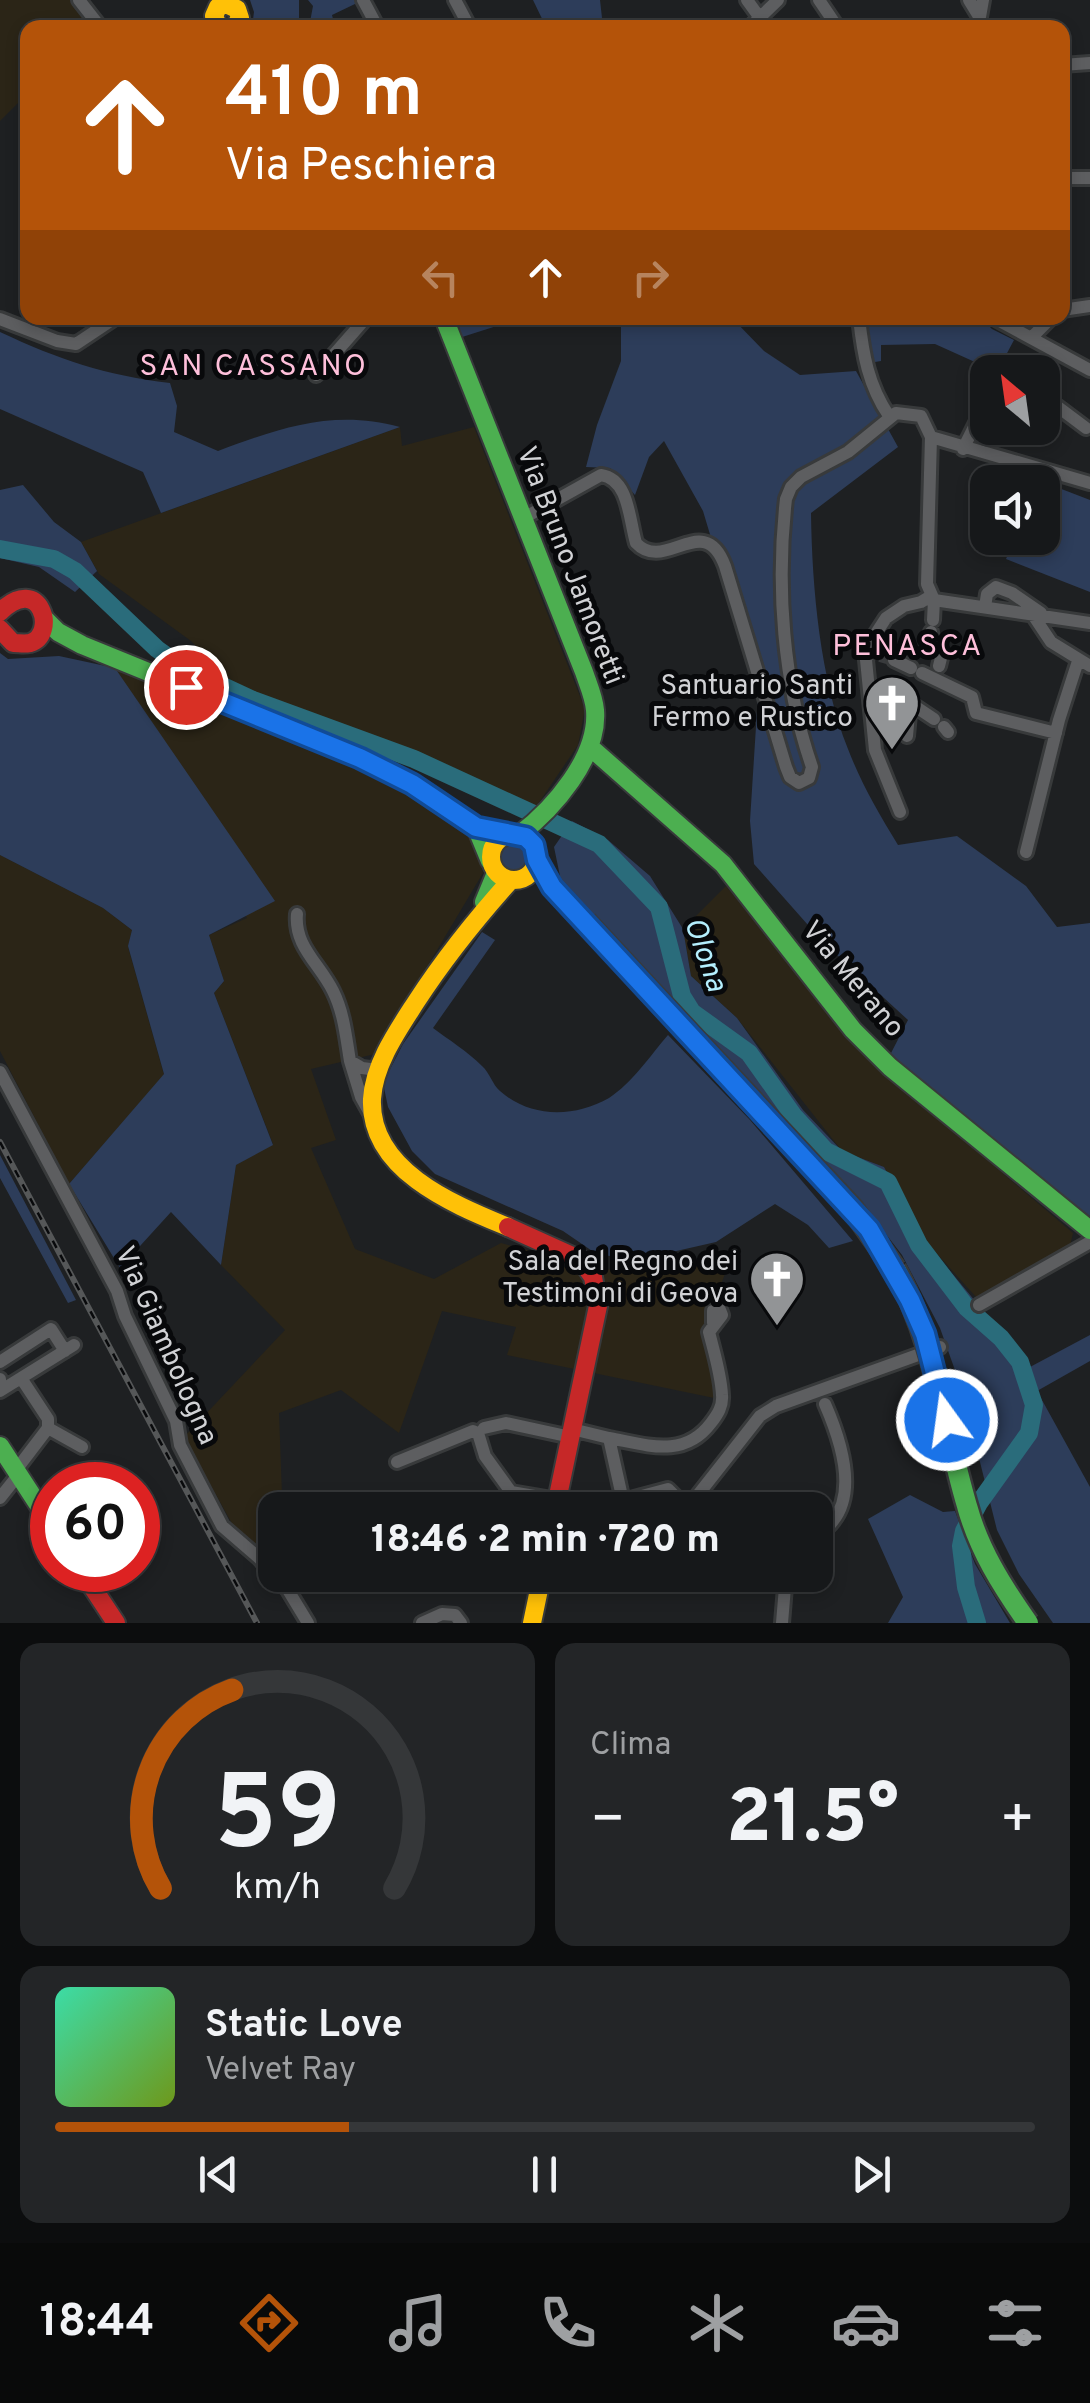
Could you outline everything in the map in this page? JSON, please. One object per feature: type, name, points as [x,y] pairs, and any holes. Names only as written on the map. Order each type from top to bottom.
[{"type":"main road","name":"Via Bruno Jamoretti","points":[[447,325],[584,672],[596,712],[590,747]]},
{"type":"main road","points":[[2,605],[25,597],[35,601],[58,632],[82,645],[360,758],[412,784],[476,827],[503,874],[552,887]]},
{"type":"main road","points":[[28,644],[41,634],[46,619]]},
{"type":"main road","points":[[0,629],[13,643],[55,640],[82,645]]},
{"type":"main road","points":[[503,874],[530,874],[530,834],[590,747]]},
{"type":"main road","name":"Via Merano","points":[[590,747],[723,864],[853,1030],[890,1068],[1090,1230]]},
{"type":"main road","points":[[476,827],[530,834]]},
{"type":"main road","points":[[503,874],[492,847],[530,834]]},
{"type":"main road","points":[[530,834],[552,887],[852,1208],[887,1256],[925,1334],[966,1508],[992,1571],[1028,1623]]},
{"type":"main road","points":[[503,874],[392,1040],[372,1094],[375,1122],[404,1169],[425,1184],[570,1254],[587,1267],[598,1290],[598,1306],[559,1492]]},
{"type":"main road","points":[[0,1446],[30,1491]]},
{"type":"main road","points":[[96,1592],[116,1623]]},
{"type":"main road","points":[[532,1623],[538,1592]]},
{"type":"street","points":[[79,0],[95,20]]},
{"type":"street","points":[[758,20],[778,0]]},
{"type":"street","points":[[0,319],[76,344],[104,325]]},
{"type":"street","points":[[316,375],[360,325]]},
{"type":"street","points":[[860,325],[867,371],[889,416]]},
{"type":"street","points":[[1007,325],[1090,370]]},
{"type":"street","points":[[1032,338],[1044,325]]},
{"type":"street","points":[[1060,408],[1086,428]]},
{"type":"street","points":[[522,519],[601,475],[611,476],[620,483],[636,543],[642,550],[651,553],[697,542],[712,544],[725,566],[786,767],[790,777],[799,783],[809,778],[812,767],[790,692],[784,630],[786,499],[790,487],[801,478],[848,452],[889,416],[904,412],[921,416],[931,437],[927,584],[933,598],[932,642],[941,658],[928,672]]},
{"type":"street","points":[[963,449],[970,435]]},
{"type":"street","points":[[931,437],[1090,483]]},
{"type":"street","points":[[985,607],[991,589],[1000,588],[1040,616],[1051,642],[1084,663],[1056,733],[1026,852]]},
{"type":"street","points":[[907,736],[890,701],[865,670],[886,618],[904,606],[933,598],[1090,622]]},
{"type":"street","points":[[894,660],[928,672],[972,696],[976,713],[1056,733]]},
{"type":"street","points":[[890,701],[944,726]]},
{"type":"street","points":[[890,701],[875,750],[900,812]]},
{"type":"street","points":[[297,914],[295,931],[332,989],[344,1018],[361,1097],[375,1122]]},
{"type":"street","points":[[350,1060],[362,1068],[378,1070]]},
{"type":"street","name":"Via Giambologna","points":[[0,1072],[117,1291],[176,1421],[180,1445],[222,1526],[288,1590],[308,1623]]},
{"type":"street","points":[[980,1304],[1090,1242]]},
{"type":"street","points":[[484,1428],[506,1423],[668,1449],[684,1446],[702,1435],[719,1412],[723,1397],[710,1332],[712,1323]]},
{"type":"street","points":[[0,1362],[56,1326],[69,1348],[22,1378],[1,1384]]},
{"type":"street","points":[[609,1438],[623,1501],[668,1488],[690,1505],[760,1416],[776,1406],[940,1347]]},
{"type":"street","points":[[0,1498],[48,1428],[48,1420],[22,1378]]},
{"type":"street","points":[[825,1404],[839,1434],[844,1476],[833,1522]]},
{"type":"street","points":[[48,1428],[82,1447]]},
{"type":"street","points":[[397,1462],[473,1431],[478,1433],[485,1456],[511,1492]]},
{"type":"street","points":[[782,1623],[785,1592]]},
{"type":"street","points":[[422,1623],[442,1614],[456,1615],[461,1623]]},
{"type":"shaded area","points":[[0,0],[78,0],[91,20],[20,20],[20,101],[0,121]]},
{"type":"shaded area","points":[[250,0],[299,0],[297,20],[253,20]]},
{"type":"shaded area","points":[[308,0],[357,3],[332,15],[333,20],[310,20],[313,6]]},
{"type":"shaded area","points":[[533,0],[600,0],[602,20],[543,20]]},
{"type":"shaded area","points":[[453,325],[500,325],[459,338]]},
{"type":"shaded area","points":[[621,325],[739,325],[764,351],[800,375],[856,371],[898,447],[811,513],[816,602],[824,663],[838,722],[853,762],[898,845],[957,836],[1026,886],[1057,927],[1090,923],[1090,1216],[1019,1165],[890,1055],[908,1020],[823,942],[754,864],[750,821],[758,695],[703,511],[664,441],[649,457],[635,495],[610,468],[586,467],[621,361]]},
{"type":"shaded area","points":[[862,325],[988,325],[1014,340],[1006,355],[970,355],[970,360],[935,344],[881,345],[881,361],[869,363]]},
{"type":"shaded area","points":[[0,332],[83,365],[170,383],[177,406],[174,432],[218,451],[285,429],[329,421],[400,427],[161,513],[143,472],[0,409]]},
{"type":"shaded area","points":[[400,427],[402,446],[474,427],[585,709],[578,745],[536,807],[445,764],[238,688],[191,641],[99,574],[81,542]]},
{"type":"shaded area","points":[[23,485],[54,522],[81,542],[97,571],[75,592],[39,567],[0,558],[0,490]]},
{"type":"shaded area","points":[[1060,488],[1090,500],[1090,592],[1006,559],[1008,555],[1060,555]]},
{"type":"shaded area","points":[[0,653],[8,659],[59,656],[115,668],[275,901],[209,935],[224,981],[214,993],[273,1145],[236,1165],[221,1265],[171,1212],[120,1268],[69,1184],[164,1074],[128,946],[132,930],[103,908],[0,855]]},
{"type":"shaded area","points":[[115,668],[326,753],[423,802],[474,840],[483,873],[375,1054],[311,1069],[336,1140],[311,1148],[355,1249],[434,1279],[501,1243],[549,1256],[570,1271],[728,1265],[704,1333],[719,1399],[507,1355],[516,1327],[442,1311],[399,1433],[341,1390],[279,1413],[282,1492],[258,1492],[258,1548],[235,1529],[184,1437],[285,1330],[221,1265],[236,1165],[273,1144],[214,993],[224,981],[209,935],[247,918]]},
{"type":"shaded area","points":[[572,821],[608,840],[650,876],[683,929],[691,976],[737,1018],[803,1110],[842,1151],[884,1167],[921,1236],[1030,1367],[1090,1335],[1090,1361],[1037,1391],[1090,1487],[1090,1623],[1053,1623],[1019,1574],[997,1530],[962,1390],[940,1328],[902,1255],[862,1203],[561,881],[554,847]]},
{"type":"shaded area","points":[[514,842],[525,847],[530,858],[525,869],[514,874],[503,869],[498,858],[503,847]]},
{"type":"shaded area","points":[[0,855],[103,908],[132,930],[128,947],[164,1075],[69,1184],[0,1051]]},
{"type":"shaded area","points":[[726,886],[865,1056],[1073,1233],[1070,1246],[976,1297],[921,1236],[884,1167],[842,1151],[737,1018],[691,976],[683,929]]},
{"type":"shaded area","points":[[482,932],[495,940],[433,1028],[485,1069],[500,1091],[538,1110],[567,1112],[595,1105],[625,1085],[668,1035],[750,1120],[853,1241],[829,1248],[808,1225],[775,1204],[716,1242],[672,1252],[623,1257],[598,1255],[563,1231],[435,1174],[412,1151],[388,1107],[383,1083],[403,1044]]},
{"type":"shaded area","points":[[0,1155],[76,1300],[68,1303],[0,1178]]},
{"type":"shaded area","points":[[910,1495],[943,1512],[955,1511],[975,1564],[1010,1623],[888,1623],[903,1597],[868,1519]]},
{"type":"waterway","name":"Olona","points":[[0,549],[54,559],[75,571],[157,649],[184,668],[253,700],[414,759],[599,844],[659,907],[682,996],[692,1012],[749,1053],[793,1115],[826,1151],[888,1182],[919,1245],[967,1308],[1001,1338],[1020,1362],[1034,1405],[1029,1433],[979,1503],[964,1531],[961,1546],[966,1587],[977,1623]]},
{"type":"tunnel","points":[[880,656],[894,660]]},
{"type":"railway","points":[[0,1142],[257,1623]]},
{"type":"traffic: fast","points":[[447,325],[594,705],[594,728],[582,763],[546,811],[519,835]]},
{"type":"traffic: fast","points":[[45,619],[58,632],[82,645],[359,758],[412,784],[476,827],[490,861]]},
{"type":"traffic: fast","points":[[590,747],[723,864],[853,1030],[890,1067],[1090,1230]]},
{"type":"traffic: fast","points":[[484,902],[496,873]]},
{"type":"traffic: fast","points":[[895,1269],[930,1357],[958,1475],[978,1538],[1028,1623]]},
{"type":"traffic: fast","points":[[0,1446],[30,1492]]},
{"type":"traffic: slow","points":[[218,7],[226,4],[237,9],[239,20]]},
{"type":"traffic: slow","points":[[216,20],[218,7]]},
{"type":"traffic: slow","points":[[514,834],[531,840],[537,857],[531,874],[514,880],[497,874],[491,857],[497,840],[514,834]]},
{"type":"traffic: slow","points":[[508,1227],[441,1196],[400,1165],[375,1124],[372,1099],[382,1060],[402,1024],[449,955],[510,881]]},
{"type":"traffic: slow","points":[[532,1623],[538,1592]]},
{"type":"traffic: jam","points":[[0,612],[26,599],[35,602],[44,619],[38,638],[30,643],[13,643],[0,629]]},
{"type":"traffic: jam","points":[[537,860],[552,887],[586,922]]},
{"type":"traffic: jam","points":[[586,922],[852,1208],[895,1269]]},
{"type":"traffic: jam","points":[[508,1227],[581,1260],[593,1277],[598,1306],[559,1492]]},
{"type":"traffic: jam","points":[[96,1592],[116,1623]]},
{"type":"place","name":"Santuario Santi Fermo e Rustico","points":[[892,752]]},
{"type":"place","name":"Sala del Regno dei Testimoni di Geova","points":[[777,1328]]},
{"type":"district","name":"SAN CASSANO","points":[[254,367]]},
{"type":"district","name":"PENASCA","points":[[908,647]]},
{"type":"route","points":[[186,687],[360,758],[412,784],[476,827],[526,837],[552,887],[869,1229],[887,1256],[925,1334],[947,1420]]}]
